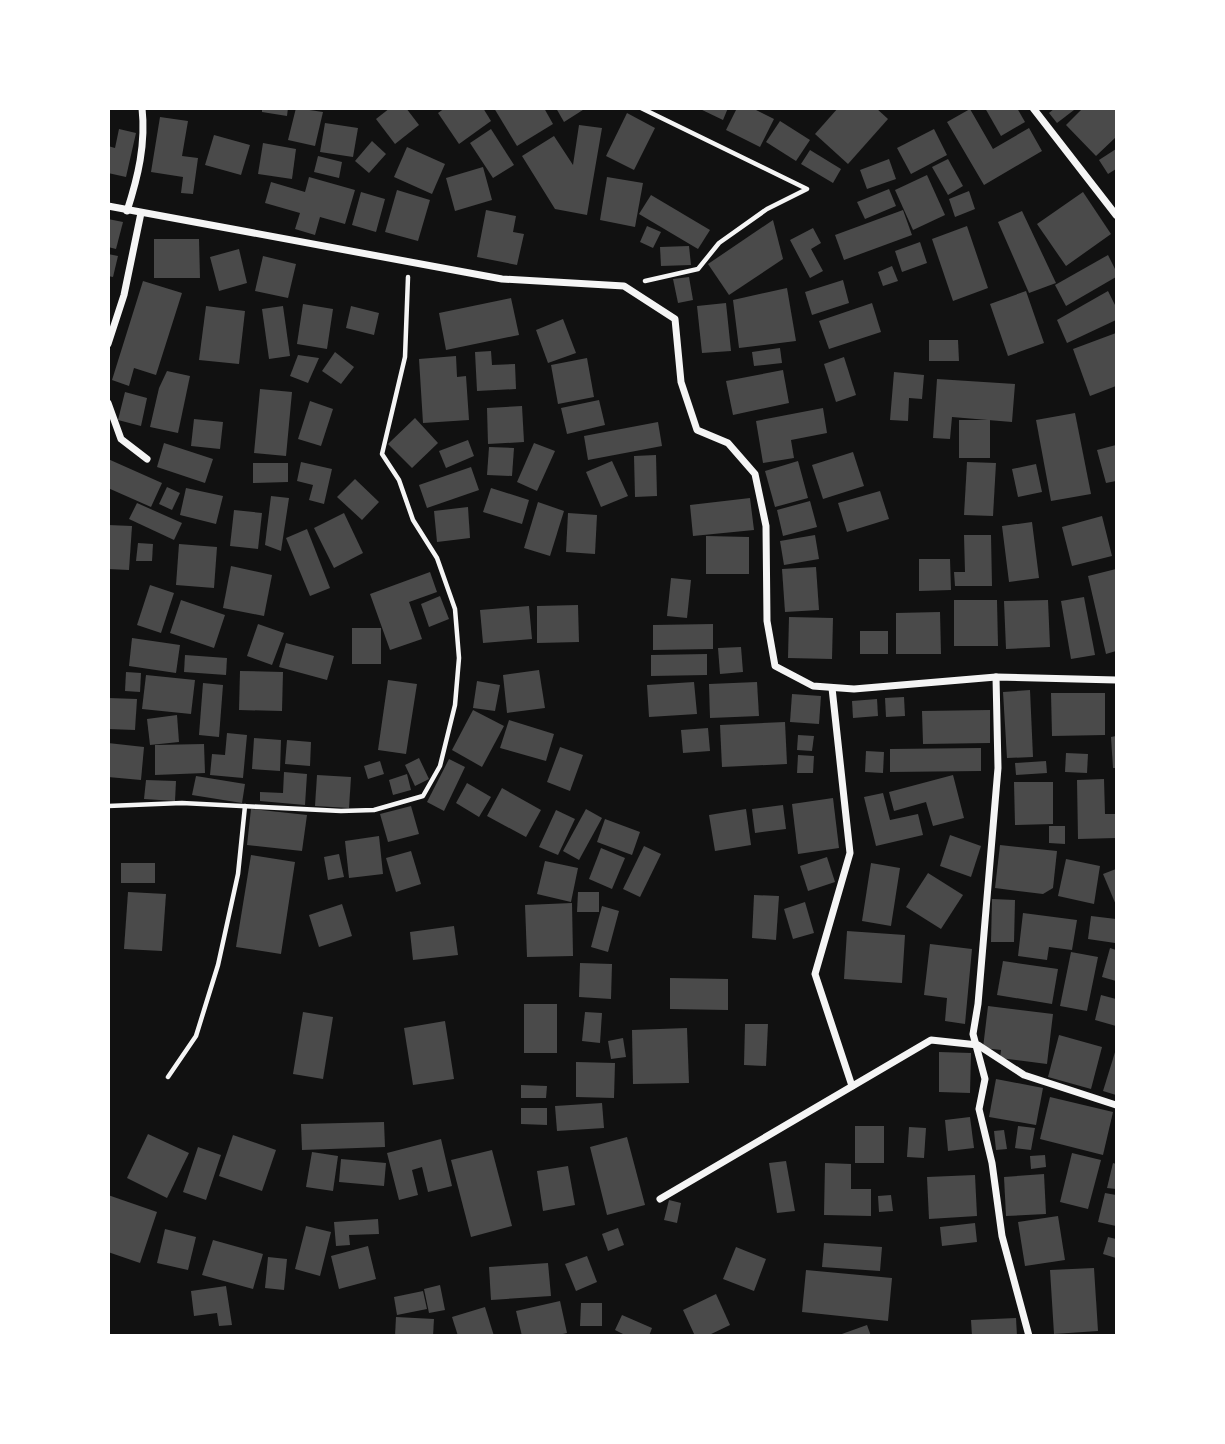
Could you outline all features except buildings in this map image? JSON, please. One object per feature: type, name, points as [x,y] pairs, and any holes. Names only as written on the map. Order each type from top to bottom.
[{"type":"street","points":[[127,211],[136,184],[145,133],[142,108]]},
{"type":"street","points":[[1033,108],[1116,215]]},
{"type":"street","points":[[108,206],[502,279],[624,286],[675,319],[681,382],[697,430],[728,443],[755,474],[766,526],[767,621],[775,666],[813,686],[854,689],[996,677],[1116,680]]},
{"type":"street","points":[[108,344],[124,295],[141,213]]},
{"type":"street","points":[[108,403],[121,439],[147,459]]},
{"type":"street","points":[[996,677],[998,768],[978,1004],[973,1034],[985,1079],[979,1109],[992,1163],[1002,1236],[1029,1335]]},
{"type":"street","points":[[832,688],[850,853],[815,974],[852,1086]]},
{"type":"street","points":[[660,1199],[931,1040],[978,1045],[1024,1075],[1116,1105]]},
{"type":"path","points":[[624,286],[698,269],[719,243],[767,209],[807,189],[641,108]]},
{"type":"path","points":[[108,806],[182,803],[341,811],[374,810],[423,796],[440,766],[455,705],[458,658],[455,609],[437,558],[413,520],[399,480],[382,454],[405,356],[408,262]]},
{"type":"path","points":[[168,1077],[196,1036],[218,965],[238,874],[245,806]]}]
